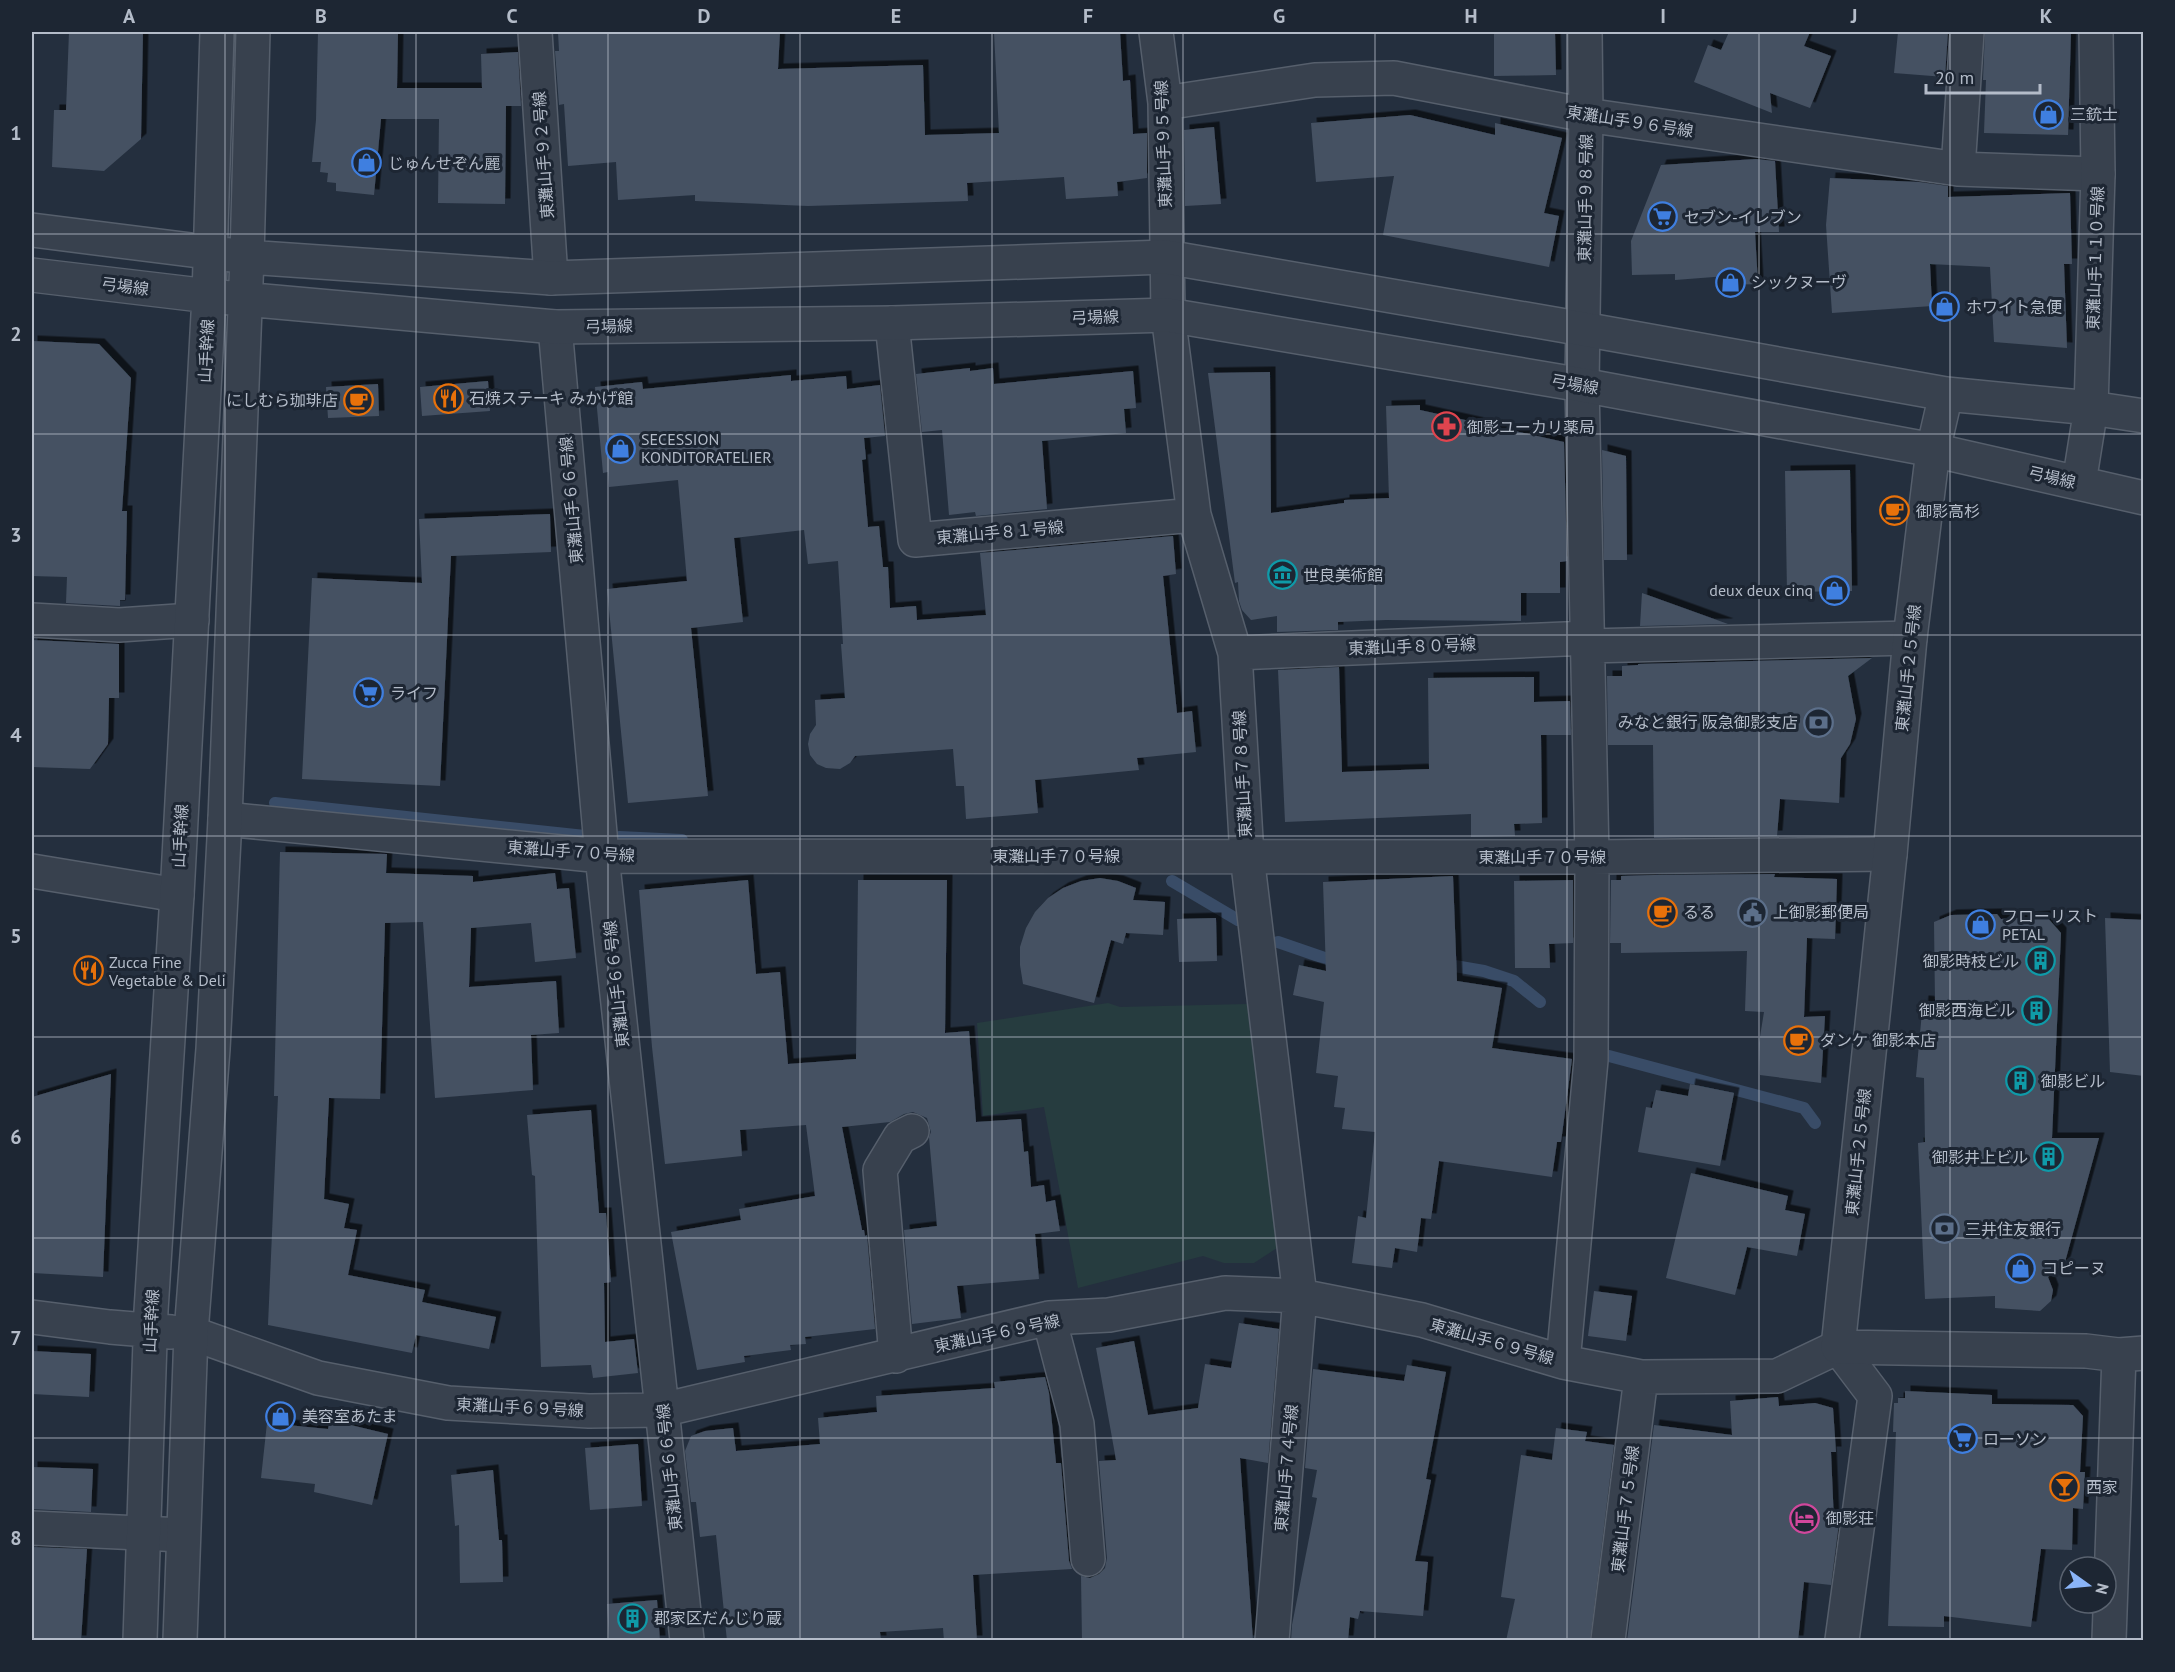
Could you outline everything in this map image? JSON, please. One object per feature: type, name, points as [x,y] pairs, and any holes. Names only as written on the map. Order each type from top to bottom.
[{"type":"street","name":"山手幹線","points":[[140,1641],[142,1533],[151,1330],[209,296],[217,32]]},
{"type":"street","points":[[180,1641],[191,1333],[213,1049],[225,819],[248,256],[253,32]]},
{"type":"street","name":"東灘山手９２号線","points":[[535,32],[551,278]]},
{"type":"street","name":"東灘山手９５号線","points":[[1156,32],[1165,103],[1166,257]]},
{"type":"street","name":"東灘山手９８号線","points":[[1563,1362],[1591,1060],[1592,857],[1582,385],[1585,32]]},
{"type":"street","points":[[1958,169],[1967,32]]},
{"type":"street","name":"東灘山手１１０号線","points":[[2079,483],[2091,408],[2098,174],[2096,32]]},
{"type":"street","name":"東灘山手９６号線","points":[[1165,103],[1315,80],[1394,78],[1586,115],[1958,169],[2098,174]]},
{"type":"street","points":[[32,230],[210,253],[551,278],[1166,257],[1946,394],[2091,408],[2144,416]]},
{"type":"street","name":"東灘山手７８号線","points":[[1166,257],[1168,315],[1194,515],[1235,653],[1246,856],[1300,1296]]},
{"type":"street","name":"弓場線","points":[[32,275],[209,296],[555,327],[1168,315],[1582,385],[1933,450],[2144,498]]},
{"type":"street","name":"東灘山手８１号線","points":[[892,322],[915,540],[1194,515]]},
{"type":"street","name":"東灘山手６６号線","points":[[555,327],[602,856],[687,1641]]},
{"type":"street","name":"東灘山手２５号線","points":[[1838,1347],[1890,854],[1910,638],[1933,450],[1946,394]]},
{"type":"street","points":[[32,620],[119,625],[192,620]]},
{"type":"street","name":"東灘山手８０号線","points":[[1235,653],[1588,642],[1910,638]]},
{"type":"street","name":"東灘山手７０号線","points":[[225,819],[602,856],[1592,857],[1890,854]]},
{"type":"street","points":[[32,871],[177,895]]},
{"type":"street","points":[[896,1356],[880,1170],[900,1137],[912,1131]]},
{"type":"street","name":"東灘山手６９号線","points":[[32,1317],[191,1333],[318,1378],[448,1404],[589,1411],[662,1410],[1049,1318],[1109,1315],[1225,1293],[1300,1296],[1422,1320],[1563,1362],[1641,1377],[1777,1376],[1838,1347]]},
{"type":"street","name":"東灘山手７４号線","points":[[1272,1641],[1300,1296]]},
{"type":"street","points":[[1049,1318],[1077,1424],[1088,1559]]},
{"type":"street","points":[[1838,1347],[2085,1351],[2131,1354],[2109,1641]]},
{"type":"street","points":[[1838,1347],[1875,1396],[1842,1641]]},
{"type":"street","name":"東灘山手７５号線","points":[[1608,1641],[1641,1377]]},
{"type":"street","points":[[32,1528],[183,1534]]},
{"type":"green space","points":[[1108,1003],[1120,1007],[1247,1004],[1277,1248],[1254,1263],[1224,1263],[1203,1256],[1078,1288],[1044,1107],[983,1116],[977,1023]]},
{"type":"building","points":[[69,32],[143,32],[141,139],[104,171],[52,167],[54,110],[66,110]]},
{"type":"building","points":[[318,32],[398,32],[397,88],[482,88],[481,54],[518,52],[521,106],[506,106],[505,204],[438,203],[439,119],[381,119],[374,195],[336,191],[336,183],[327,182],[328,173],[320,172],[321,162],[312,162],[316,120]]},
{"type":"building","points":[[558,32],[780,32],[778,69],[923,65],[925,135],[999,133],[994,32],[1120,32],[1123,81],[1130,80],[1133,134],[1147,133],[1147,178],[1117,182],[1118,196],[1066,199],[1064,177],[967,183],[968,201],[808,206],[695,201],[695,195],[618,200],[616,162],[568,166],[564,104],[559,105],[555,51],[559,51]]},
{"type":"building","points":[[1494,32],[1555,32],[1556,75],[1494,76]]},
{"type":"building","points":[[1729,32],[1810,32],[1804,46],[1831,56],[1810,108],[1770,93],[1772,113],[1694,82],[1708,45],[1721,50]]},
{"type":"building","points":[[1898,32],[1948,32],[1945,77],[1894,73]]},
{"type":"building","points":[[1985,32],[2071,32],[2068,135],[1984,133]]},
{"type":"building","points":[[1410,115],[1495,135],[1495,123],[1562,138],[1544,213],[1559,216],[1549,267],[1383,235],[1394,176],[1316,182],[1311,123]]},
{"type":"building","points":[[1214,127],[1221,204],[1185,206],[1184,130]]},
{"type":"building","points":[[1756,159],[1775,161],[1779,232],[1755,232],[1758,284],[1727,285],[1727,276],[1675,280],[1675,274],[1632,275],[1631,241],[1661,165]]},
{"type":"building","points":[[1830,178],[1919,182],[1948,186],[1948,197],[2070,193],[2072,264],[2064,264],[2067,348],[1994,342],[1990,267],[1930,264],[1932,306],[1832,313],[1826,225]]},
{"type":"building","points":[[32,341],[99,344],[131,378],[122,511],[127,511],[125,600],[120,600],[120,606],[66,603],[67,577],[32,576]]},
{"type":"building","points":[[970,368],[970,371],[993,368],[994,384],[1133,371],[1136,408],[1124,409],[1126,433],[1042,441],[1047,509],[976,516],[975,512],[949,515],[942,430],[922,432],[916,374]]},
{"type":"building","points":[[1270,372],[1271,513],[1344,503],[1344,500],[1389,498],[1386,406],[1420,405],[1420,410],[1564,442],[1567,561],[1560,562],[1560,593],[1521,593],[1521,621],[1338,622],[1338,630],[1277,632],[1277,616],[1251,620],[1242,610],[1238,582],[1235,583],[1208,373]]},
{"type":"building","points":[[791,375],[791,381],[846,376],[847,389],[880,385],[885,436],[864,438],[866,459],[862,460],[868,527],[879,526],[883,567],[888,567],[890,608],[916,606],[917,620],[986,615],[980,553],[1173,536],[1176,574],[1163,576],[1177,713],[1192,711],[1196,752],[1137,758],[1139,770],[1035,780],[1038,813],[966,819],[964,786],[956,786],[953,749],[855,756],[850,763],[840,769],[826,768],[817,764],[810,755],[808,744],[810,734],[816,725],[815,700],[845,698],[841,644],[843,644],[838,561],[808,564],[804,530],[734,538],[743,622],[691,628],[708,796],[628,803],[607,589],[687,581],[678,480],[609,487],[608,472],[603,473],[595,387],[642,382],[643,389]]},
{"type":"building","points":[[488,381],[490,411],[422,416],[420,387]]},
{"type":"building","points":[[378,384],[379,416],[328,418],[326,387]]},
{"type":"building","points":[[1602,450],[1626,456],[1627,560],[1604,560]]},
{"type":"building","points":[[1850,470],[1852,591],[1787,592],[1785,471]]},
{"type":"building","points":[[550,514],[551,552],[451,556],[440,786],[302,779],[312,578],[422,583],[419,519]]},
{"type":"building","points":[[1642,593],[1728,624],[1640,626]]},
{"type":"building","points":[[32,640],[119,644],[119,698],[109,698],[108,744],[90,769],[32,767]]},
{"type":"building","points":[[1872,658],[1848,676],[1856,719],[1850,744],[1841,758],[1839,803],[1780,799],[1777,836],[1654,838],[1653,745],[1608,745],[1607,676],[1622,676],[1622,666],[1638,664]]},
{"type":"building","points":[[1339,667],[1342,772],[1429,769],[1428,678],[1534,677],[1534,702],[1570,701],[1571,735],[1541,735],[1542,823],[1514,824],[1515,836],[1471,837],[1471,814],[1285,822],[1278,670]]},
{"type":"building","points":[[280,852],[387,854],[386,873],[473,876],[473,882],[555,873],[557,889],[569,888],[576,958],[535,962],[531,923],[471,928],[469,987],[556,981],[559,1033],[531,1035],[533,1090],[435,1098],[423,922],[385,923],[380,1099],[329,1098],[324,1199],[349,1204],[344,1228],[357,1230],[348,1275],[425,1290],[422,1302],[496,1317],[489,1349],[416,1335],[412,1353],[268,1325],[278,1096],[274,1096]]},
{"type":"building","points":[[1775,874],[1774,877],[1837,879],[1835,939],[1807,938],[1804,1017],[1825,1016],[1821,1083],[1760,1075],[1759,1043],[1764,1012],[1745,1011],[1747,951],[1621,953],[1621,943],[1610,943],[1611,880],[1621,880],[1621,876]]},
{"type":"building","points":[[1453,876],[1457,981],[1502,988],[1492,1048],[1572,1059],[1561,1142],[1557,1142],[1552,1177],[1439,1161],[1431,1219],[1421,1218],[1417,1252],[1395,1248],[1392,1268],[1352,1263],[1358,1216],[1366,1218],[1375,1132],[1342,1129],[1345,1108],[1334,1107],[1338,1076],[1316,1073],[1324,1002],[1293,995],[1299,965],[1326,971],[1323,882]]},
{"type":"building","points":[[1100,878],[1118,881],[1136,888],[1133,900],[1165,902],[1163,935],[1126,933],[1123,944],[1111,940],[1094,1003],[1023,984],[1020,947],[1026,928],[1035,912],[1048,898],[1063,888],[1081,881]]},
{"type":"building","points":[[748,880],[756,974],[780,972],[788,1064],[856,1059],[858,880],[947,880],[945,1033],[969,1031],[976,1122],[1021,1119],[1024,1152],[1028,1151],[1031,1187],[1044,1185],[1046,1202],[1055,1200],[1060,1231],[1035,1234],[1039,1279],[957,1286],[961,1318],[912,1324],[904,1230],[937,1226],[929,1137],[931,1132],[927,1118],[913,1112],[890,1122],[842,1127],[862,1230],[865,1236],[867,1235],[875,1329],[805,1337],[806,1344],[790,1345],[791,1350],[744,1356],[745,1362],[697,1370],[671,1232],[741,1220],[739,1209],[815,1196],[806,1125],[740,1130],[742,1156],[665,1164],[652,1047],[639,890]]},
{"type":"building","points":[[1573,880],[1573,943],[1549,944],[1550,968],[1515,968],[1514,881]]},
{"type":"building","points":[[1997,914],[2001,919],[2046,916],[2061,933],[2052,1138],[2099,1138],[2065,1262],[2048,1277],[2053,1290],[2051,1301],[2040,1311],[1995,1308],[1995,1296],[1925,1299],[1918,1143],[1925,1142],[1924,1078],[1916,1077],[1923,1001],[1935,1002],[1934,922],[1951,915]]},
{"type":"building","points":[[1216,918],[1217,961],[1179,962],[1177,919]]},
{"type":"building","points":[[2105,918],[2144,920],[2144,1076],[2110,1072]]},
{"type":"building","points":[[111,1074],[103,1277],[33,1273],[32,1097]]},
{"type":"building","points":[[1690,1084],[1734,1093],[1720,1166],[1638,1152],[1646,1107],[1652,1108],[1656,1090],[1688,1096]]},
{"type":"building","points":[[591,1110],[599,1213],[606,1213],[611,1282],[604,1283],[605,1342],[634,1339],[638,1373],[593,1378],[591,1365],[541,1367],[535,1176],[532,1175],[527,1115]]},
{"type":"building","points":[[1691,1173],[1788,1196],[1785,1210],[1805,1214],[1797,1256],[1747,1247],[1735,1295],[1666,1278]]},
{"type":"building","points":[[1594,1291],[1632,1296],[1626,1341],[1588,1336]]},
{"type":"building","points":[[1239,1323],[1279,1329],[1268,1463],[1240,1458],[1253,1641],[1082,1641],[1081,1576],[1090,1578],[1099,1574],[1105,1568],[1107,1558],[1099,1461],[1116,1460],[1096,1348],[1134,1341],[1148,1415],[1198,1408],[1205,1364],[1231,1368]]},
{"type":"building","points":[[32,1351],[91,1354],[89,1397],[32,1394]]},
{"type":"building","points":[[1407,1365],[1446,1372],[1426,1479],[1431,1480],[1415,1561],[1428,1562],[1423,1616],[1360,1611],[1358,1619],[1350,1617],[1348,1641],[1291,1641],[1292,1625],[1317,1498],[1312,1497],[1317,1470],[1305,1468],[1313,1369],[1404,1381]]},
{"type":"building","points":[[1045,1377],[1049,1393],[1056,1463],[1061,1463],[1069,1561],[1072,1569],[973,1575],[977,1641],[944,1641],[943,1628],[880,1632],[881,1641],[727,1641],[716,1535],[700,1537],[696,1502],[691,1502],[685,1451],[691,1436],[705,1431],[733,1428],[736,1451],[820,1444],[818,1418],[877,1412],[876,1396],[995,1388],[994,1382]]},
{"type":"building","points":[[1905,1391],[1992,1395],[1992,1404],[2073,1405],[2083,1416],[2080,1472],[2085,1472],[2083,1509],[2073,1508],[2072,1550],[2041,1549],[2031,1627],[1944,1616],[1944,1627],[1888,1626],[1896,1432],[1893,1432],[1894,1403],[1898,1403],[1898,1398],[1905,1398]]},
{"type":"building","points":[[1778,1397],[1779,1406],[1815,1403],[1833,1408],[1836,1452],[1831,1452],[1834,1522],[1839,1523],[1831,1585],[1804,1582],[1798,1641],[1627,1641],[1654,1425],[1732,1435],[1730,1401]]},
{"type":"building","points":[[330,1420],[388,1434],[372,1505],[314,1492],[315,1484],[261,1478],[267,1423],[328,1429]]},
{"type":"building","points":[[1556,1428],[1587,1432],[1585,1441],[1614,1445],[1590,1641],[1506,1641],[1515,1599],[1501,1597],[1521,1455],[1552,1460]]},
{"type":"building","points":[[638,1444],[642,1506],[590,1510],[585,1448]]},
{"type":"building","points":[[32,1467],[93,1469],[91,1512],[32,1509]]},
{"type":"building","points":[[493,1470],[499,1540],[502,1540],[503,1582],[460,1583],[459,1525],[455,1526],[451,1475]]},
{"type":"building","points":[[32,1547],[87,1549],[81,1641],[32,1641]]},
{"type":"building","name":"郡家区だんじり蔵","points":[[657,1600],[660,1641],[609,1641],[607,1604]]},
{"type":"waterway","points":[[275,803],[585,836]]},
{"type":"waterway","points":[[619,837],[682,840]]},
{"type":"waterway","points":[[1172,881],[1238,920]]},
{"type":"waterway","points":[[1278,942],[1339,963]]},
{"type":"waterway","points":[[1443,964],[1484,971],[1514,981],[1540,1002]]},
{"type":"waterway","points":[[1609,1056],[1804,1108],[1815,1123]]},
{"type":"place","name":"三銃士","points":[[2049,114]]},
{"type":"place","name":"じゅんせぞん麗","points":[[367,163]]},
{"type":"place","name":"セブン-イレブン","points":[[1663,217]]},
{"type":"place","name":"シックヌーヴ","points":[[1730,282]]},
{"type":"place","name":"ホワイト急便","points":[[1945,307]]},
{"type":"place","name":"石焼ステーキ みかげ館","points":[[448,398]]},
{"type":"place","name":"にしむら珈琲店","points":[[359,400]]},
{"type":"place","name":"御影ユーカリ薬局","points":[[1446,427]]},
{"type":"place","name":"SECESSION KONDITORATELIER","points":[[620,448]]},
{"type":"place","name":"御影高杉","points":[[1895,511]]},
{"type":"place","name":"世良美術館","points":[[1282,575]]},
{"type":"place","name":"deux deux cinq","points":[[1834,590]]},
{"type":"place","name":"ライフ","points":[[369,693]]},
{"type":"place","name":"みなと銀行 阪急御影支店","points":[[1819,722]]},
{"type":"place","name":"るる","points":[[1662,912]]},
{"type":"place","name":"上御影郵便局","points":[[1752,912]]},
{"type":"place","name":"フローリスト PETAL","points":[[1981,925]]},
{"type":"place","name":"御影時枝ビル","points":[[2040,961]]},
{"type":"place","name":"Zucca Fine Vegetable & Deli","points":[[88,971]]},
{"type":"place","name":"御影西海ビル","points":[[2036,1010]]},
{"type":"place","name":"ダンケ 御影本店","points":[[1799,1040]]},
{"type":"place","name":"御影ビル","points":[[2020,1081]]},
{"type":"place","name":"御影井上ビル","points":[[2049,1157]]},
{"type":"place","name":"三井住友銀行","points":[[1944,1229]]},
{"type":"place","name":"コピーヌ","points":[[2021,1268]]},
{"type":"place","name":"美容室あたま","points":[[281,1416]]},
{"type":"place","name":"ローソン","points":[[1962,1439]]},
{"type":"place","name":"西家","points":[[2065,1487]]},
{"type":"place","name":"御影荘","points":[[1805,1518]]},
{"type":"place","name":"郡家区だんじり蔵","points":[[633,1618]]}]
